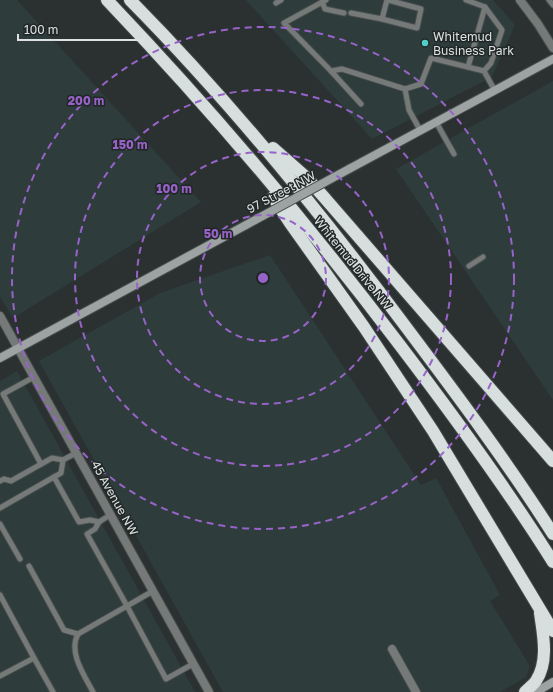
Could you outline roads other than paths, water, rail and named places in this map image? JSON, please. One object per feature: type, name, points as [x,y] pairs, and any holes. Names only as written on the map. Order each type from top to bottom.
[{"type":"highway","name":"Whitemud Drive NW","points":[[107,0],[257,165],[338,264],[436,392],[502,485],[553,562]]},
{"type":"highway","name":"Whitemud Drive NW","points":[[130,0],[239,119],[311,203],[485,434],[553,534]]},
{"type":"highway","points":[[239,119],[307,178],[553,461]]},
{"type":"highway","points":[[257,165],[273,198],[282,212],[364,327],[432,431],[553,631]]},
{"type":"highway","points":[[525,692],[536,681],[543,663],[544,647],[539,606]]},
{"type":"street","points":[[520,0],[538,24],[553,48]]},
{"type":"street","name":"97 Street NW","points":[[0,358],[553,59]]},
{"type":"street","name":"45 Avenue NW","points":[[1,322],[18,348],[209,692]]},
{"type":"street","points":[[392,649],[416,692]]},
{"type":"street","points":[[536,692],[553,682]]},
{"type":"lane","points":[[351,13],[417,28],[421,9],[388,0],[382,19]]},
{"type":"lane","points":[[466,0],[485,7],[502,30],[491,63],[484,71]]},
{"type":"lane","points":[[549,0],[553,5]]},
{"type":"lane","points":[[344,13],[325,9],[324,1],[284,23],[361,104]]},
{"type":"lane","points":[[468,67],[485,7]]},
{"type":"lane","points":[[331,71],[342,69],[405,90],[421,84],[431,58],[484,71],[495,90]]},
{"type":"lane","points":[[405,90],[409,110],[420,130]]},
{"type":"lane","points":[[436,122],[454,154]]},
{"type":"lane","points":[[469,266],[484,257]]},
{"type":"lane","points":[[34,377],[1,395],[41,464]]},
{"type":"lane","points":[[0,481],[4,479],[11,481],[52,458],[63,460],[76,453]]},
{"type":"lane","points":[[0,508],[61,473],[63,460]]},
{"type":"lane","points":[[54,477],[79,522],[90,520],[99,522]]},
{"type":"lane","points":[[110,515],[99,522],[95,529],[87,534],[166,680],[193,664]]},
{"type":"lane","points":[[0,524],[20,559]]},
{"type":"lane","points":[[29,566],[64,630],[78,634]]},
{"type":"lane","points":[[92,692],[75,654],[74,641],[78,634],[153,592]]},
{"type":"lane","points":[[0,595],[53,692]]},
{"type":"lane","points":[[0,676],[34,658]]},
{"type":"place","name":"Whitemud Business Park","points":[[425,43]]}]
